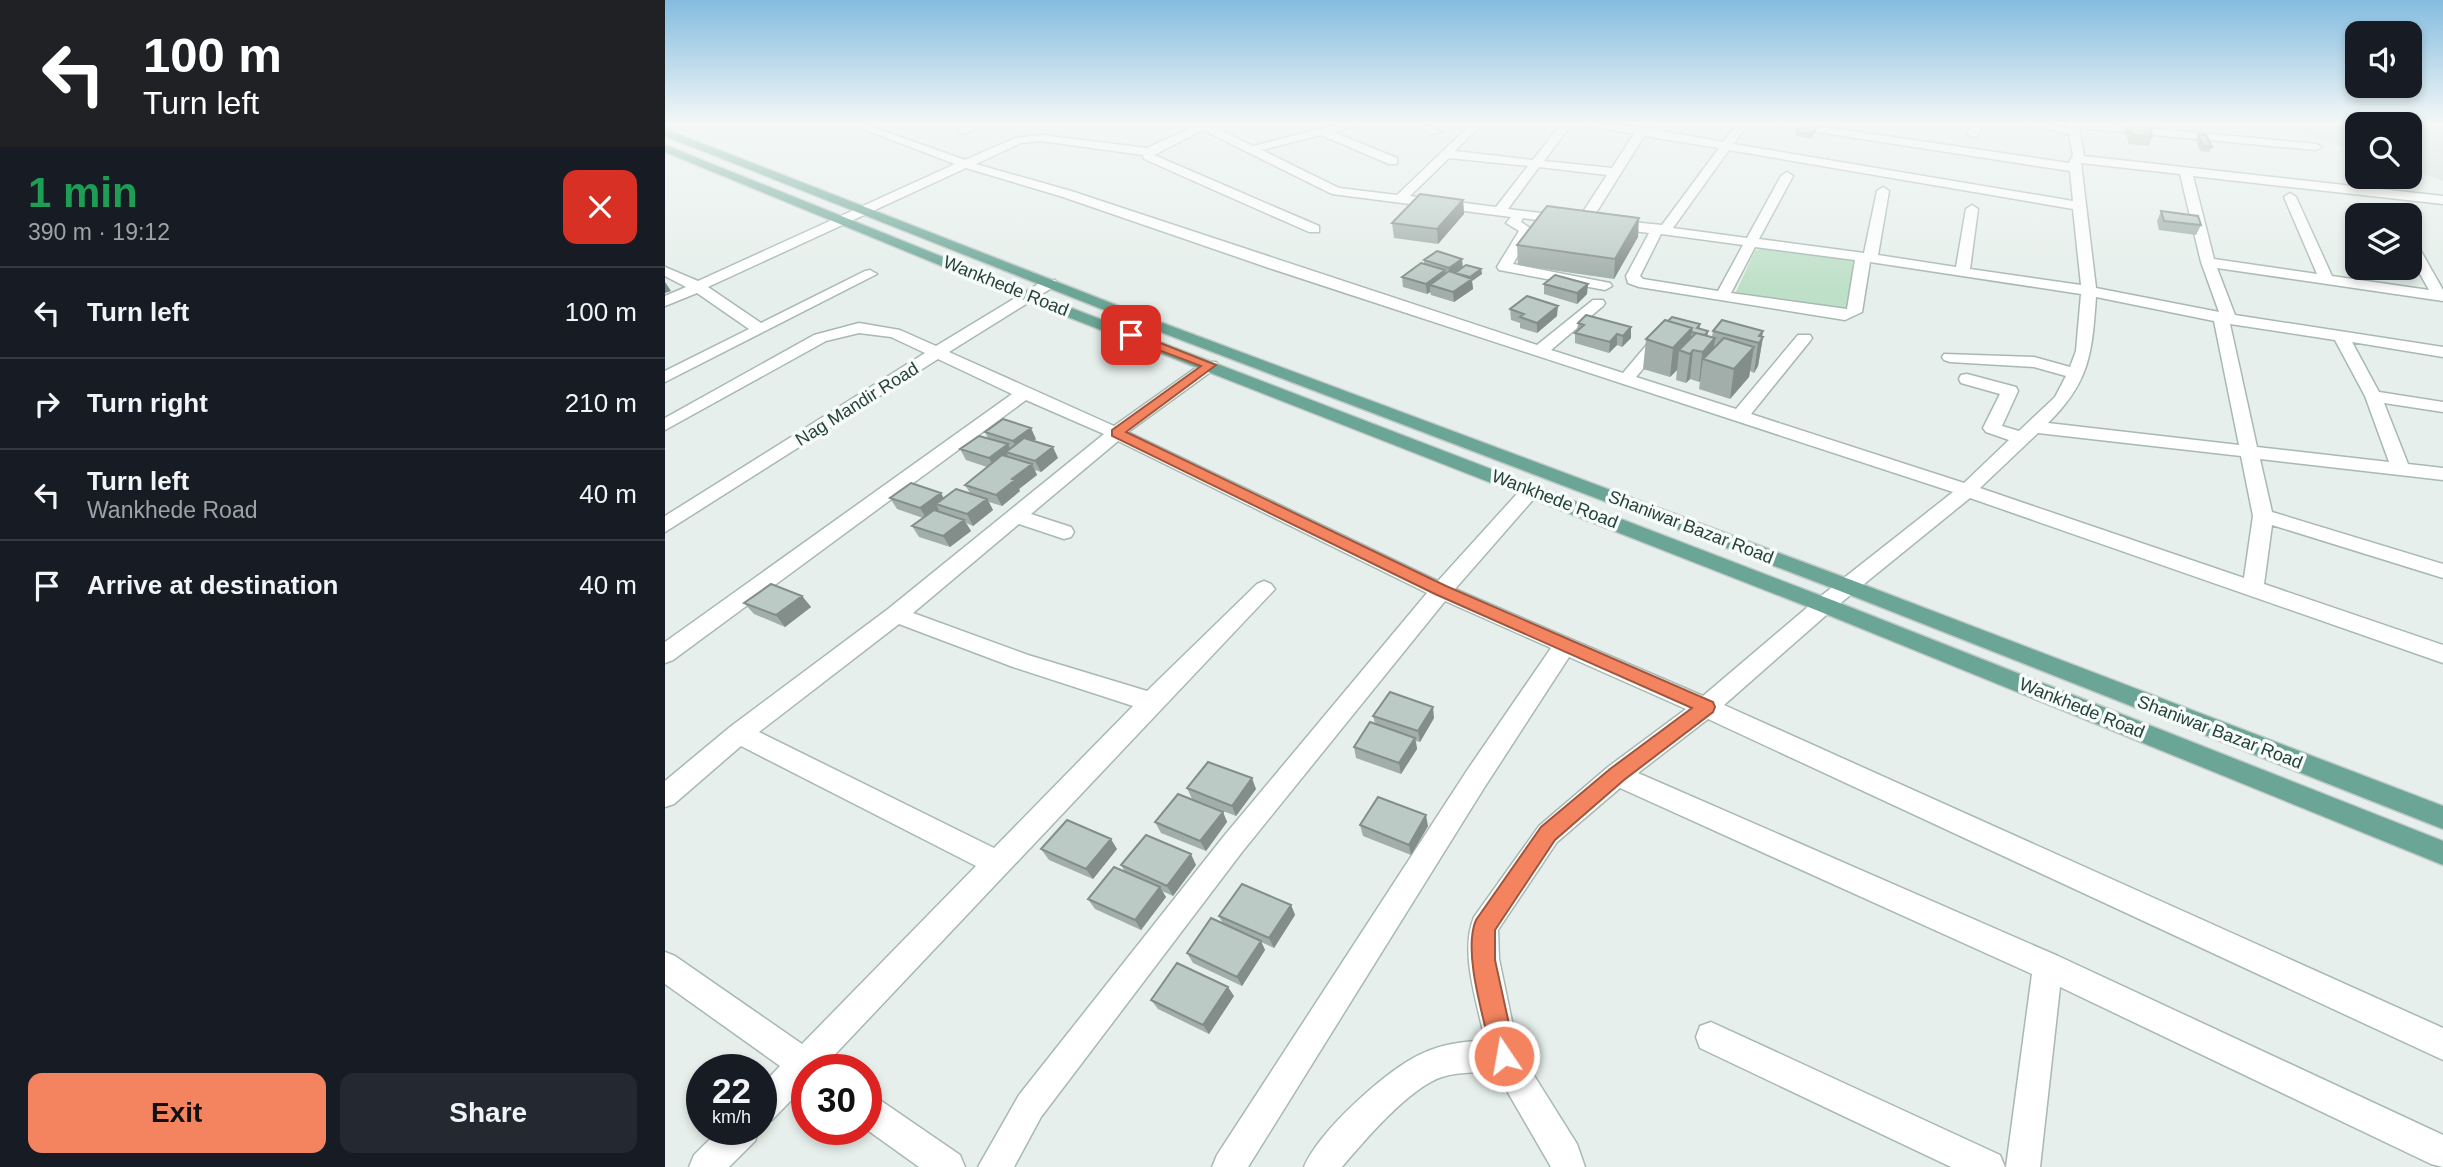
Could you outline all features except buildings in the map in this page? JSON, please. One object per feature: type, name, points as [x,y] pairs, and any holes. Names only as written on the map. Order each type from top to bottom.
[{"type":"main road","name":"Wankhede Road","points":[[738,177],[1027,296],[1824,605],[2443,853]]},
{"type":"main road","name":"Shaniwar Bazar Road","points":[[780,177],[1050,284],[1847,586],[2443,818]]},
{"type":"street","points":[[665,302],[842,219],[939,177]]},
{"type":"street","points":[[1011,177],[1967,491],[2443,654]]},
{"type":"street","points":[[1193,177],[1314,229]]},
{"type":"street","points":[[1307,177],[1336,191],[1499,213],[1662,229],[1866,257],[2089,291],[2225,318],[2443,352]]},
{"type":"street","points":[[1399,200],[1422,177]]},
{"type":"street","points":[[1499,213],[1525,177]]},
{"type":"street","points":[[1584,221],[1612,177]]},
{"type":"street","points":[[1701,177],[1662,229],[1633,280],[1850,314],[1854,313],[1883,191]]},
{"type":"street","points":[[1723,296],[1786,177]]},
{"type":"street","points":[[1914,177],[2081,206]]},
{"type":"street","points":[[1569,1167],[1565,1156],[1504,1056],[1484,960],[1484,927],[1548,834],[1617,775],[1706,707],[1847,586],[1967,491],[2062,400],[2084,351],[2089,291],[2078,177]]},
{"type":"street","points":[[2187,177],[2225,318],[2263,516],[2253,590]]},
{"type":"street","points":[[2236,177],[2443,200]]},
{"type":"street","points":[[2290,197],[2327,280]]},
{"type":"street","points":[[1962,272],[1972,209]]},
{"type":"street","points":[[1519,215],[1513,223],[1526,230],[1504,267],[1605,286]]},
{"type":"street","points":[[2208,262],[2441,297]]},
{"type":"street","points":[[2422,265],[2441,297]]},
{"type":"street","points":[[665,271],[698,287],[760,329]]},
{"type":"street","points":[[665,377],[870,274]]},
{"type":"street","name":"Nag Mandir Road","points":[[665,525],[1050,284]]},
{"type":"street","points":[[1540,351],[1598,303]]},
{"type":"street","points":[[665,425],[820,338],[859,328],[895,333],[1116,433],[1441,590],[1706,707],[2443,1044]]},
{"type":"street","points":[[1626,379],[1669,329]]},
{"type":"street","points":[[2341,336],[2373,396],[2400,468]]},
{"type":"street","points":[[1739,417],[1804,338]]},
{"type":"street","points":[[1950,357],[2033,362],[2076,373]]},
{"type":"street","points":[[665,796],[739,734],[895,615],[1116,433],[1210,365]]},
{"type":"street","points":[[1967,379],[2010,391],[1992,428],[2249,451],[2443,474]]},
{"type":"street","points":[[665,654],[1024,393]]},
{"type":"street","points":[[2373,396],[2443,407]]},
{"type":"street","points":[[995,1167],[1030,1106],[1233,844],[1441,590],[1531,490]]},
{"type":"street","points":[[1017,516],[1064,532]]},
{"type":"street","points":[[2263,516],[2443,571]]},
{"type":"street","points":[[2385,553],[2443,559]]},
{"type":"street","points":[[820,1054],[997,863],[1264,589]]},
{"type":"street","points":[[895,615],[1021,661],[1151,702]]},
{"type":"street","points":[[1229,1167],[1475,780],[1565,645]]},
{"type":"street","points":[[739,734],[997,863]]},
{"type":"street","points":[[1617,775],[2048,966],[2443,1152]]},
{"type":"street","points":[[665,965],[791,1055]]},
{"type":"street","points":[[2023,1167],[2048,966]]},
{"type":"street","points":[[1711,1037],[1988,1167]]},
{"type":"street","points":[[1321,1167],[1334,1150],[1407,1081],[1432,1065],[1465,1056],[1504,1056]]},
{"type":"street","points":[[777,1095],[791,1083]]},
{"type":"street","points":[[882,1120],[948,1167]]},
{"type":"street","points":[[706,1167],[727,1145]]},
{"type":"green space","points":[[1766,247],[1858,261],[1848,310],[1735,294],[1755,251]]},
{"type":"route","points":[[1131,335],[1210,365],[1116,433],[1314,531],[1441,590],[1706,707],[1617,775],[1548,834],[1484,927],[1484,960],[1504,1056]]}]
